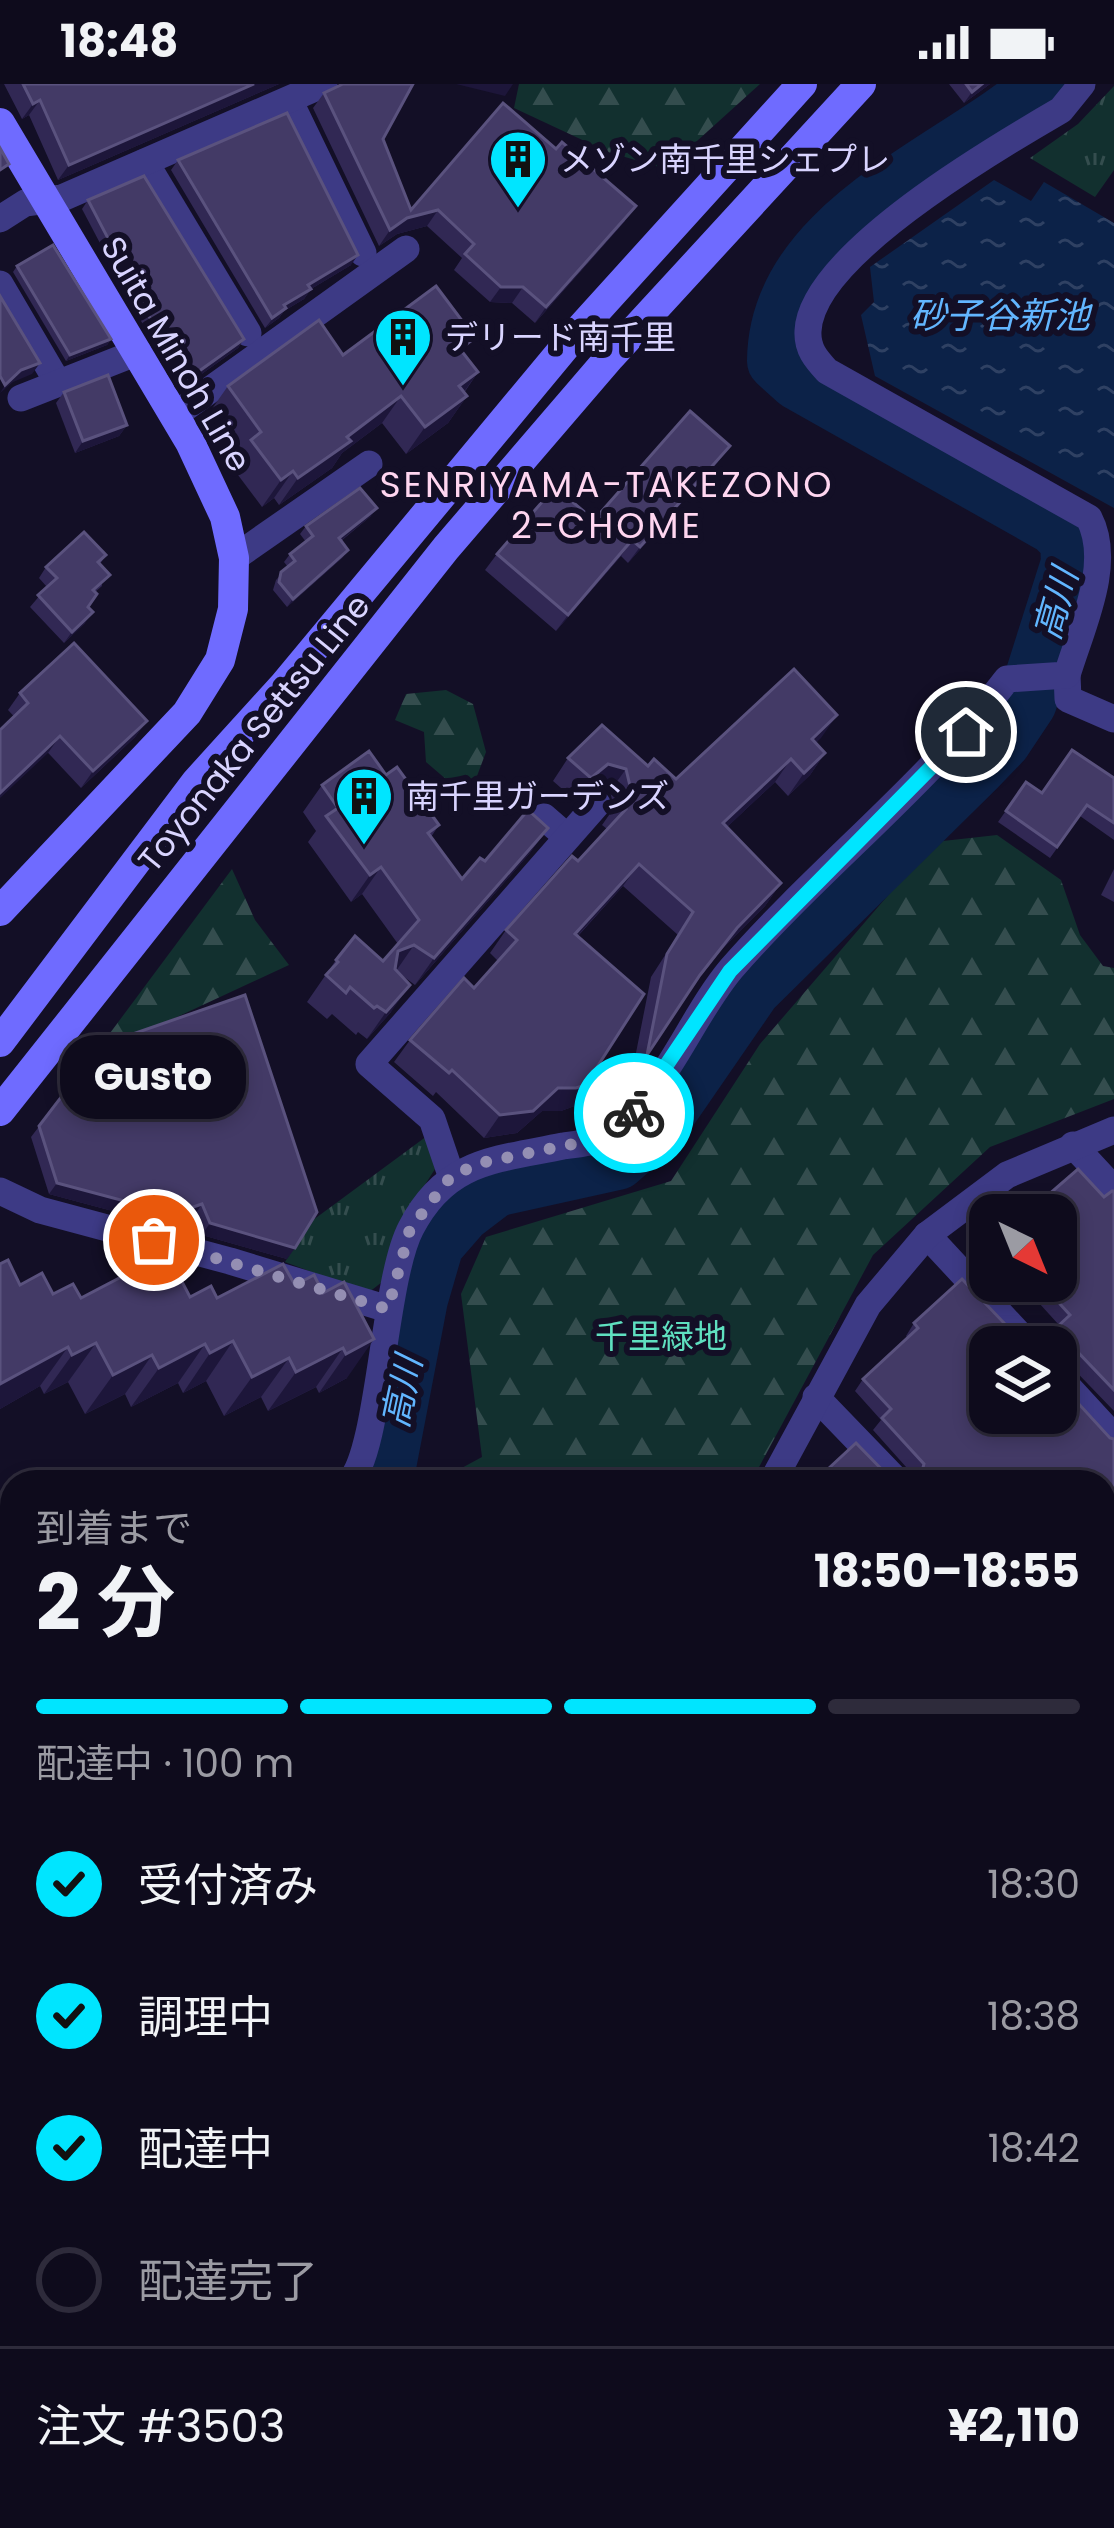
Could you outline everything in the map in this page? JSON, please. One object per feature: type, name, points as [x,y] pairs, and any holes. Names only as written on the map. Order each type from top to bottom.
[{"type":"main road","name":"Toyonaka Settsu Line","points":[[0,1042],[196,782],[284,685],[579,330],[802,84]]},
{"type":"main road","name":"Toyonaka Settsu Line","points":[[0,1111],[446,548],[610,357],[861,84]]},
{"type":"main road","name":"Suita Minoh Line","points":[[0,123],[175,415],[224,517],[234,558],[232,609],[220,660],[187,713],[0,911]]},
{"type":"street","points":[[0,219],[25,203],[62,198],[324,84]]},
{"type":"street","points":[[1082,84],[1061,110],[876,232],[818,296],[807,330],[811,353],[827,371],[1089,518],[1099,538],[1094,587],[1063,675],[1068,699],[1114,719]]},
{"type":"street","points":[[289,100],[363,253]]},
{"type":"street","points":[[146,162],[248,333]]},
{"type":"street","points":[[175,415],[406,249]]},
{"type":"street","points":[[0,284],[58,383]]},
{"type":"street","points":[[21,398],[137,352]]},
{"type":"street","points":[[234,558],[369,464]]},
{"type":"street","points":[[358,1470],[369,1431],[388,1309],[410,1229],[452,1175],[485,1162],[602,1138],[632,1115],[730,971],[966,732],[1006,679],[1063,675]]},
{"type":"street","points":[[452,1175],[432,1119],[363,1070],[597,804]]},
{"type":"street","points":[[544,817],[567,837]]},
{"type":"street","points":[[393,989],[416,1010]]},
{"type":"street","points":[[778,1470],[868,1306],[927,1235],[1007,1175],[1114,1130]]},
{"type":"street","points":[[1073,1145],[1114,1189]]},
{"type":"street","points":[[0,1191],[40,1210],[388,1309]]},
{"type":"street","points":[[927,1235],[1012,1326]]},
{"type":"street","points":[[1077,1396],[1114,1436]]},
{"type":"street","points":[[817,1397],[887,1470]]},
{"type":"green space","points":[[519,84],[760,84],[666,169],[608,152],[514,108]]},
{"type":"green space","points":[[1114,86],[1114,170],[1095,197],[1030,158],[1078,124]]},
{"type":"green space","points":[[446,690],[473,704],[486,752],[477,776],[454,786],[426,762],[424,732],[395,720],[406,694]]},
{"type":"green space","name":"千里緑地","points":[[997,835],[1061,880],[1080,935],[1103,966],[1114,968],[1114,1099],[990,1147],[873,1255],[757,1470],[458,1470],[482,1457],[461,1294],[486,1237],[671,1181],[760,1044],[934,842]]},
{"type":"green space","points":[[232,869],[255,920],[289,965],[93,1056]]},
{"type":"green space","points":[[427,1136],[435,1169],[399,1225],[382,1282],[368,1293],[285,1262],[309,1223]]},
{"type":"water","name":"砂子谷新池","points":[[994,180],[1031,201],[1044,182],[1114,223],[1114,508],[875,376],[861,315],[874,302],[870,267]]},
{"type":"building","points":[[23,84],[254,84],[69,165],[40,100],[33,104]]},
{"type":"building","name":"メゾン南千里シェプレ","points":[[343,84],[413,84],[383,139],[411,210],[503,103],[556,149],[562,142],[636,206],[546,307],[523,287],[501,287],[465,254],[474,244],[438,210],[407,218],[390,230],[324,93]]},
{"type":"building","points":[[287,113],[358,255],[308,285],[311,289],[272,318],[178,160]]},
{"type":"building","points":[[0,148],[9,164],[0,170]]},
{"type":"building","points":[[144,176],[244,339],[188,379],[147,313],[88,200]]},
{"type":"building","points":[[53,245],[111,339],[70,355],[17,266]]},
{"type":"building","points":[[436,286],[475,338],[460,349],[478,372],[459,386],[467,396],[425,427],[401,396],[347,437],[351,441],[298,478],[293,471],[281,480],[251,440],[261,432],[228,386],[319,320],[343,355]]},
{"type":"building","points":[[0,296],[40,363],[21,370],[5,385],[0,376]]},
{"type":"building","points":[[108,375],[127,425],[83,441],[64,392]]},
{"type":"building","points":[[690,411],[730,446],[640,547],[632,540],[568,615],[497,554],[555,487],[594,520]]},
{"type":"building","points":[[360,488],[377,508],[339,538],[348,550],[293,599],[279,582],[281,572],[295,561],[290,554],[313,536],[306,526]]},
{"type":"building","points":[[84,532],[106,555],[98,562],[110,575],[93,590],[97,594],[88,607],[93,612],[72,632],[38,595],[57,578],[46,567]]},
{"type":"building","points":[[74,643],[147,721],[93,771],[60,736],[0,793],[0,730],[28,703],[20,693]]},
{"type":"building","points":[[794,669],[837,715],[812,739],[825,753],[804,773],[791,759],[723,823],[781,883],[700,975],[647,1055],[667,954],[693,912],[639,864],[575,934],[644,994],[592,1075],[596,1082],[558,1088],[533,1111],[500,1115],[452,1070],[449,1073],[410,1040],[464,978],[474,988],[517,940],[506,930],[572,856],[578,861],[626,809],[618,802],[630,786],[626,769],[608,764],[591,778],[568,758],[602,725],[648,766],[654,759],[676,779]]},
{"type":"building","points":[[1072,750],[1114,778],[1114,823],[1087,805],[1057,847],[1006,811],[1026,782],[1042,793]]},
{"type":"building","points":[[369,751],[386,775],[397,767],[439,825],[428,833],[462,879],[480,858],[485,861],[528,810],[548,828],[434,958],[414,945],[398,951],[395,969],[410,985],[386,1012],[350,987],[346,993],[326,975],[355,936],[383,961],[419,920],[381,867],[370,875],[326,816],[338,808],[322,785]]},
{"type":"building","points":[[245,995],[317,1212],[295,1248],[210,1223],[202,1204],[173,1214],[57,1183],[39,1126],[101,1045]]},
{"type":"building","points":[[1078,1169],[1104,1197],[1114,1191],[1114,1390],[1077,1351],[1077,1326],[1058,1326],[1070,1315],[1058,1302],[1077,1302],[1077,1194],[1049,1194]]},
{"type":"building","points":[[8,1260],[20,1285],[42,1273],[53,1294],[73,1284],[81,1298],[148,1263],[159,1284],[178,1274],[190,1297],[211,1286],[217,1298],[283,1264],[295,1285],[314,1275],[323,1293],[344,1282],[374,1339],[346,1354],[343,1348],[296,1372],[289,1358],[252,1377],[233,1341],[210,1353],[205,1344],[159,1368],[152,1355],[113,1375],[96,1343],[72,1355],[68,1347],[0,1384],[0,1264]]},
{"type":"building","points":[[962,1279],[969,1286],[969,1302],[984,1302],[1007,1326],[969,1326],[969,1434],[1077,1434],[1077,1402],[1114,1439],[1114,1470],[922,1470],[924,1464],[882,1418],[891,1409],[863,1379],[918,1328],[914,1323]]},
{"type":"building","points":[[856,1443],[882,1470],[827,1470]]},
{"type":"waterway","name":"高川","points":[[385,1470],[418,1299],[434,1244],[461,1213],[495,1187],[617,1160],[658,1124],[751,989],[1001,741],[1027,702],[1071,563],[1070,540],[1055,525],[798,380],[777,361],[785,312],[807,270],[839,233],[878,200],[1045,84]]},
{"type":"way so far","points":[[154,1240],[388,1309],[410,1229],[452,1175],[485,1162],[602,1138],[634,1113]]},
{"type":"place","name":"メゾン南千里シェプレ","points":[[518,210]]},
{"type":"place","name":"デリード南千里","points":[[403,388]]},
{"type":"place","name":"南千里ガーデンズ","points":[[364,847]]},
{"type":"place","name":"Gusto","points":[[154,1240]]},
{"type":"district","name":"SENRIYAMA-TAKEZONO 2-CHOME","points":[[607,504]]},
{"type":"route","points":[[634,1113],[730,971],[966,732]]}]
